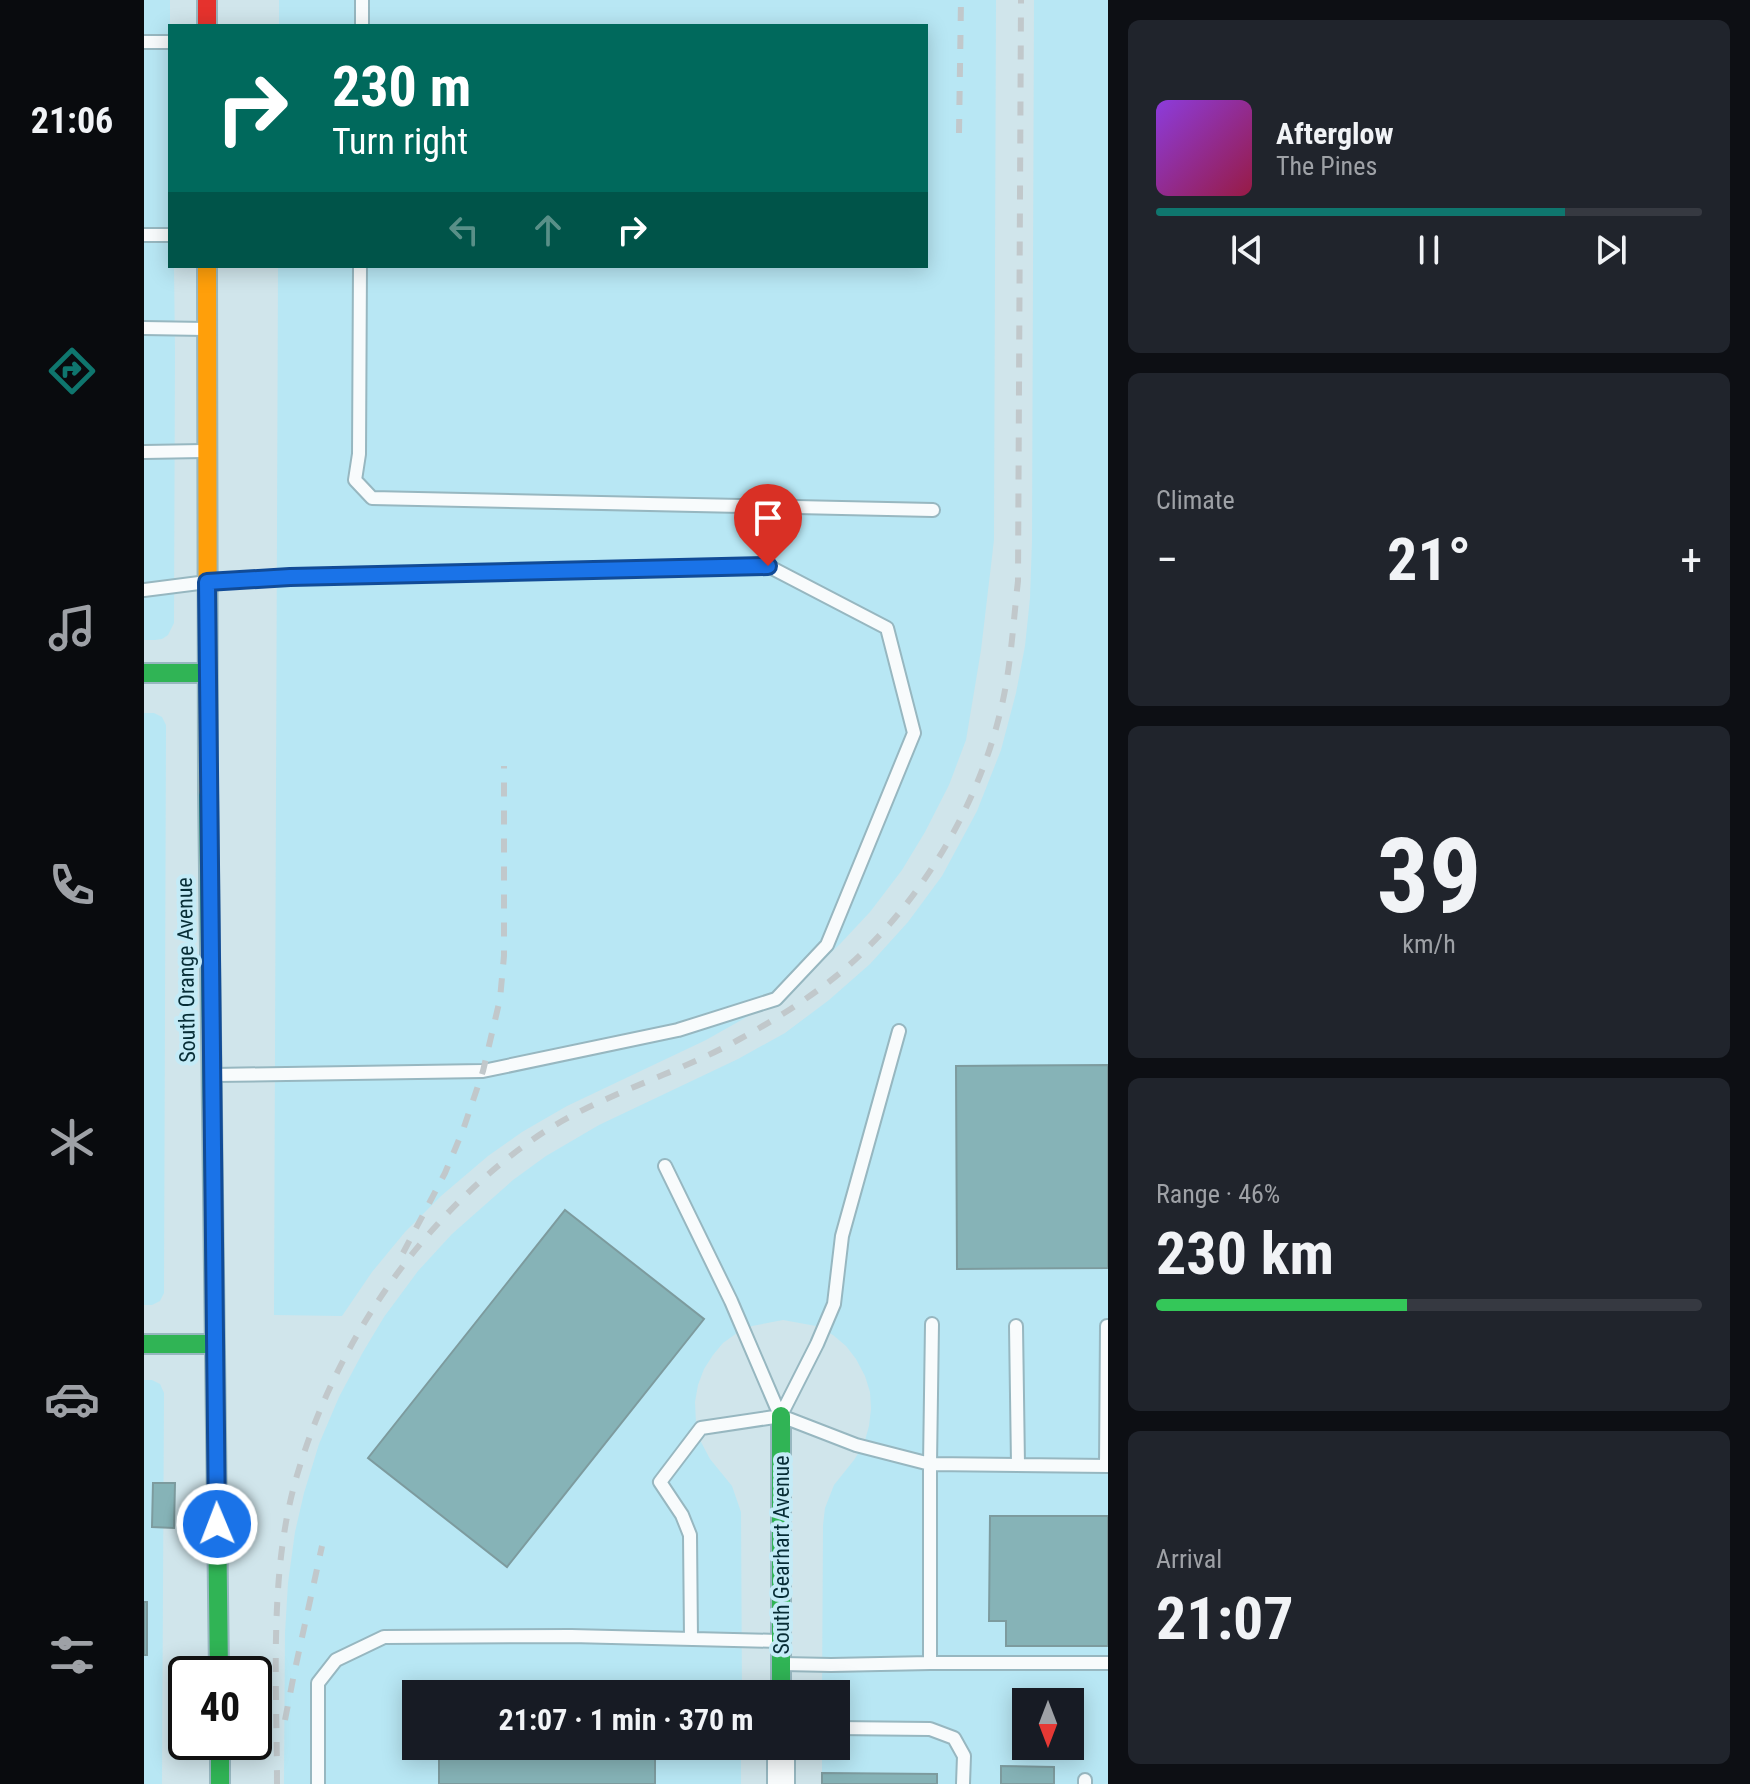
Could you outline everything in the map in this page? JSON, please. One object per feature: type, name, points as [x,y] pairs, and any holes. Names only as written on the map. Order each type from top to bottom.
[{"type":"street","points":[[207,0],[207,24]]},
{"type":"street","name":"South Orange Avenue","points":[[207,268],[207,673],[219,1656]]},
{"type":"street","points":[[144,673],[207,673]]},
{"type":"street","points":[[144,1344],[214,1344]]},
{"type":"street","name":"South Gearhart Avenue","points":[[781,1416],[781,1680]]},
{"type":"street","points":[[220,1760],[220,1784]]},
{"type":"street","points":[[781,1760],[781,1784]]},
{"type":"lane","points":[[144,42],[168,42]]},
{"type":"lane","points":[[144,235],[168,235]]},
{"type":"lane","points":[[360,268],[359,454],[355,480],[372,498],[933,510]]},
{"type":"lane","points":[[144,328],[207,329]]},
{"type":"lane","points":[[144,452],[207,451]]},
{"type":"lane","points":[[144,590],[290,577],[768,566],[887,628],[914,733],[827,945],[776,999],[678,1030],[483,1071],[211,1075]]},
{"type":"lane","points":[[781,1416],[834,1304],[842,1236],[899,1031]]},
{"type":"lane","points":[[665,1166],[731,1301],[781,1416]]},
{"type":"lane","points":[[930,1663],[932,1324]]},
{"type":"lane","points":[[1016,1326],[1018,1465]]},
{"type":"lane","points":[[691,1639],[690,1535],[682,1515],[660,1482],[701,1428],[781,1416],[856,1445],[930,1464],[1107,1466],[1107,1326]]},
{"type":"lane","points":[[318,1784],[318,1683],[336,1660],[384,1637],[571,1636],[781,1641]]},
{"type":"lane","points":[[781,1664],[1108,1663]]},
{"type":"lane","points":[[850,1728],[930,1729],[954,1738],[964,1756],[963,1784]]},
{"type":"shaded area","points":[[144,0],[170,0],[168,268],[174,268],[174,623],[162,639],[144,640]]},
{"type":"shaded area","points":[[279,0],[996,0],[994,540],[966,740],[949,785],[902,870],[870,912],[815,968],[752,1014],[706,1040],[567,1106],[488,1156],[405,1232],[342,1316],[274,1315],[278,268],[928,268],[928,24],[279,24]]},
{"type":"shaded area","points":[[1034,0],[1108,0],[1108,1784],[822,1784],[822,1760],[850,1760],[850,1680],[822,1680],[825,1508],[834,1485],[864,1444],[871,1409],[870,1392],[856,1359],[833,1335],[816,1326],[783,1320],[752,1326],[723,1343],[704,1369],[695,1402],[701,1442],[710,1459],[732,1486],[741,1512],[742,1680],[402,1680],[402,1760],[741,1760],[741,1784],[284,1784],[285,1633],[295,1532],[319,1444],[339,1397],[384,1317],[418,1271],[452,1234],[513,1180],[546,1156],[599,1125],[738,1059],[785,1033],[870,964],[908,922],[942,876],[977,811],[1001,750],[1025,646],[1030,598]]},
{"type":"shaded area","points":[[144,713],[162,717],[166,725],[164,1293],[160,1301],[152,1305],[144,1305]]},
{"type":"shaded area","points":[[144,1380],[160,1384],[164,1393],[162,1784],[144,1784]]},
{"type":"building","points":[[1108,1065],[1108,1268],[957,1269],[956,1066]]},
{"type":"building","points":[[565,1210],[704,1319],[507,1567],[368,1458]]},
{"type":"building","points":[[153,1483],[175,1483],[174,1528],[152,1527]]},
{"type":"building","points":[[990,1516],[1108,1516],[1108,1646],[1006,1646],[1006,1621],[989,1621]]},
{"type":"building","points":[[144,1602],[147,1602],[147,1655],[144,1655]]},
{"type":"building","points":[[439,1760],[655,1760],[655,1784],[439,1784]]},
{"type":"building","points":[[1001,1766],[1054,1767],[1054,1784],[1001,1784]]},
{"type":"building","points":[[822,1773],[937,1774],[937,1784],[822,1784]]},
{"type":"railway","points":[[959,133],[961,0]]},
{"type":"railway","points":[[277,1784],[276,1627],[288,1509],[298,1472],[335,1376],[388,1287],[419,1245],[454,1207],[491,1172],[532,1140],[581,1111],[738,1040],[794,1007],[846,968],[899,913],[922,883],[962,817],[978,782],[1001,709],[1018,581],[1021,0]]},
{"type":"railway","points":[[403,1253],[445,1173],[463,1130],[483,1071],[500,999],[504,956],[504,766]]},
{"type":"railway","points":[[285,1720],[322,1546]]},
{"type":"traffic: fast","points":[[144,673],[207,673]]},
{"type":"traffic: fast","points":[[208,791],[219,1656]]},
{"type":"traffic: fast","points":[[144,1344],[214,1344]]},
{"type":"traffic: fast","points":[[781,1416],[781,1680]]},
{"type":"traffic: fast","points":[[220,1760],[220,1784]]},
{"type":"traffic: slow","points":[[207,268],[208,791]]},
{"type":"traffic: jam","points":[[207,0],[207,24]]},
{"type":"route","points":[[217,1524],[207,582],[290,577],[768,566]]}]
